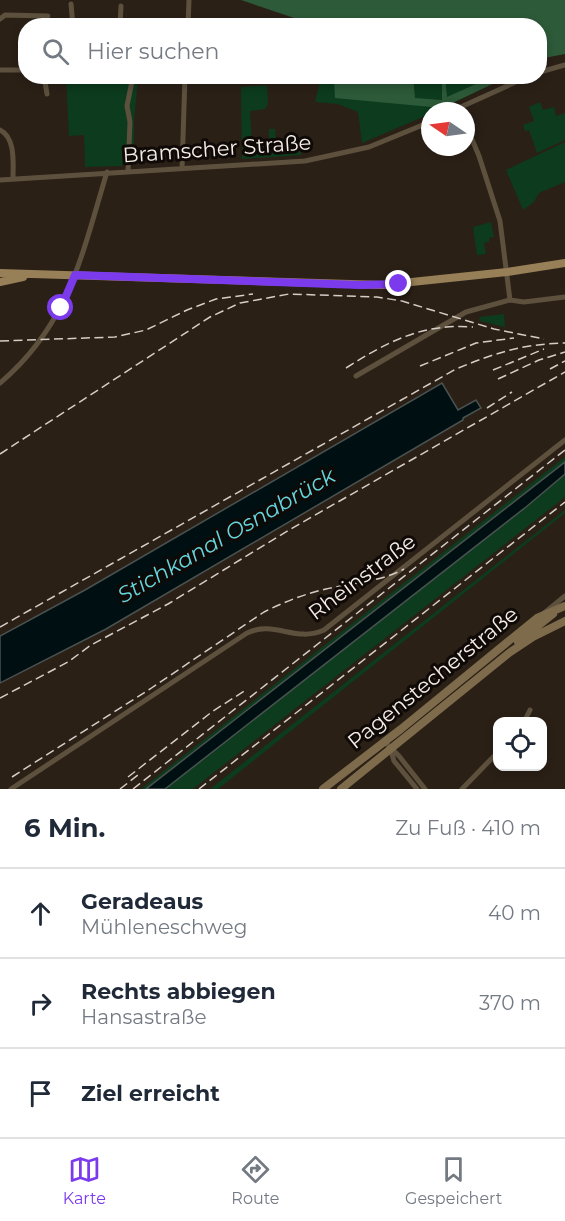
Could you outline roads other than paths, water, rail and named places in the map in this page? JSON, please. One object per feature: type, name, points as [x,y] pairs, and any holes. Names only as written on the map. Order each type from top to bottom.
[{"type":"main road","points":[[0,273],[360,285],[399,284],[565,263]]},
{"type":"main road","points":[[0,282],[30,275]]},
{"type":"main road","points":[[537,618],[564,606]]},
{"type":"main road","points":[[509,653],[517,642],[564,606]]},
{"type":"main road","name":"Pagenstecherstraße","points":[[323,789],[537,618]]},
{"type":"main road","points":[[509,653],[565,621]]},
{"type":"main road","name":"Pagenstecherstraße","points":[[341,789],[509,653]]},
{"type":"street","points":[[188,18],[189,0]]},
{"type":"street","points":[[71,4],[72,18]]},
{"type":"street","points":[[120,18],[121,6]]},
{"type":"street","points":[[0,19],[5,15],[48,16]]},
{"type":"street","points":[[547,70],[565,65]]},
{"type":"street","points":[[0,70],[18,70]]},
{"type":"street","points":[[45,84],[47,94]]},
{"type":"street","points":[[128,171],[130,122],[127,106],[132,84]]},
{"type":"street","points":[[182,169],[185,84]]},
{"type":"street","points":[[475,102],[512,84]]},
{"type":"street","name":"Bramscher Straße","points":[[0,180],[275,164],[327,158],[377,145],[421,126]]},
{"type":"street","points":[[0,130],[6,133],[10,140],[13,179]]},
{"type":"street","points":[[475,148],[500,221],[510,300]]},
{"type":"street","points":[[0,383],[16,369],[47,332],[61,308],[75,275],[107,172]]},
{"type":"street","points":[[356,376],[466,312],[510,300],[524,302],[565,297]]},
{"type":"street","name":"Rheinstraße","points":[[11,789],[247,633],[266,628],[303,636],[324,630],[565,440]]},
{"type":"street","name":"Pagenstecherstraße","points":[[537,618],[565,596]]},
{"type":"street","points":[[526,717],[530,710]]},
{"type":"street","points":[[384,741],[394,761],[417,789]]},
{"type":"street","points":[[390,750],[399,756],[426,789]]},
{"type":"street","points":[[462,789],[493,757]]},
{"type":"water","name":"Stichkanal Osnabrück","points":[[442,383],[458,410],[476,400],[481,408],[106,629],[0,683],[0,636],[85,590]]},
{"type":"water","points":[[565,462],[565,474],[526,507],[165,789],[146,789]]},
{"type":"railway","points":[[0,341],[115,337],[146,330],[216,299],[253,294]]},
{"type":"railway","points":[[0,454],[210,317],[240,303],[289,294],[377,297],[402,301],[494,329],[544,339]]},
{"type":"railway","points":[[346,368],[376,350],[421,331],[473,327]]},
{"type":"railway","points":[[420,366],[476,343],[514,338]]},
{"type":"railway","points":[[0,627],[456,369],[509,350],[565,343]]},
{"type":"railway","points":[[493,370],[544,349]]},
{"type":"railway","points":[[498,379],[539,360],[565,352]]},
{"type":"railway","points":[[550,369],[565,361]]},
{"type":"railway","points":[[0,698],[68,662],[91,645],[168,604],[289,530],[565,372]]},
{"type":"railway","points":[[487,408],[512,392]]},
{"type":"railway","points":[[133,789],[565,450]]},
{"type":"railway","points":[[199,789],[565,502]]},
{"type":"railway","points":[[12,777],[150,689],[264,612],[310,593],[376,579],[404,569]]},
{"type":"railway","points":[[128,777],[213,711],[246,690]]},
{"type":"railway","points":[[120,789],[138,775]]}]
